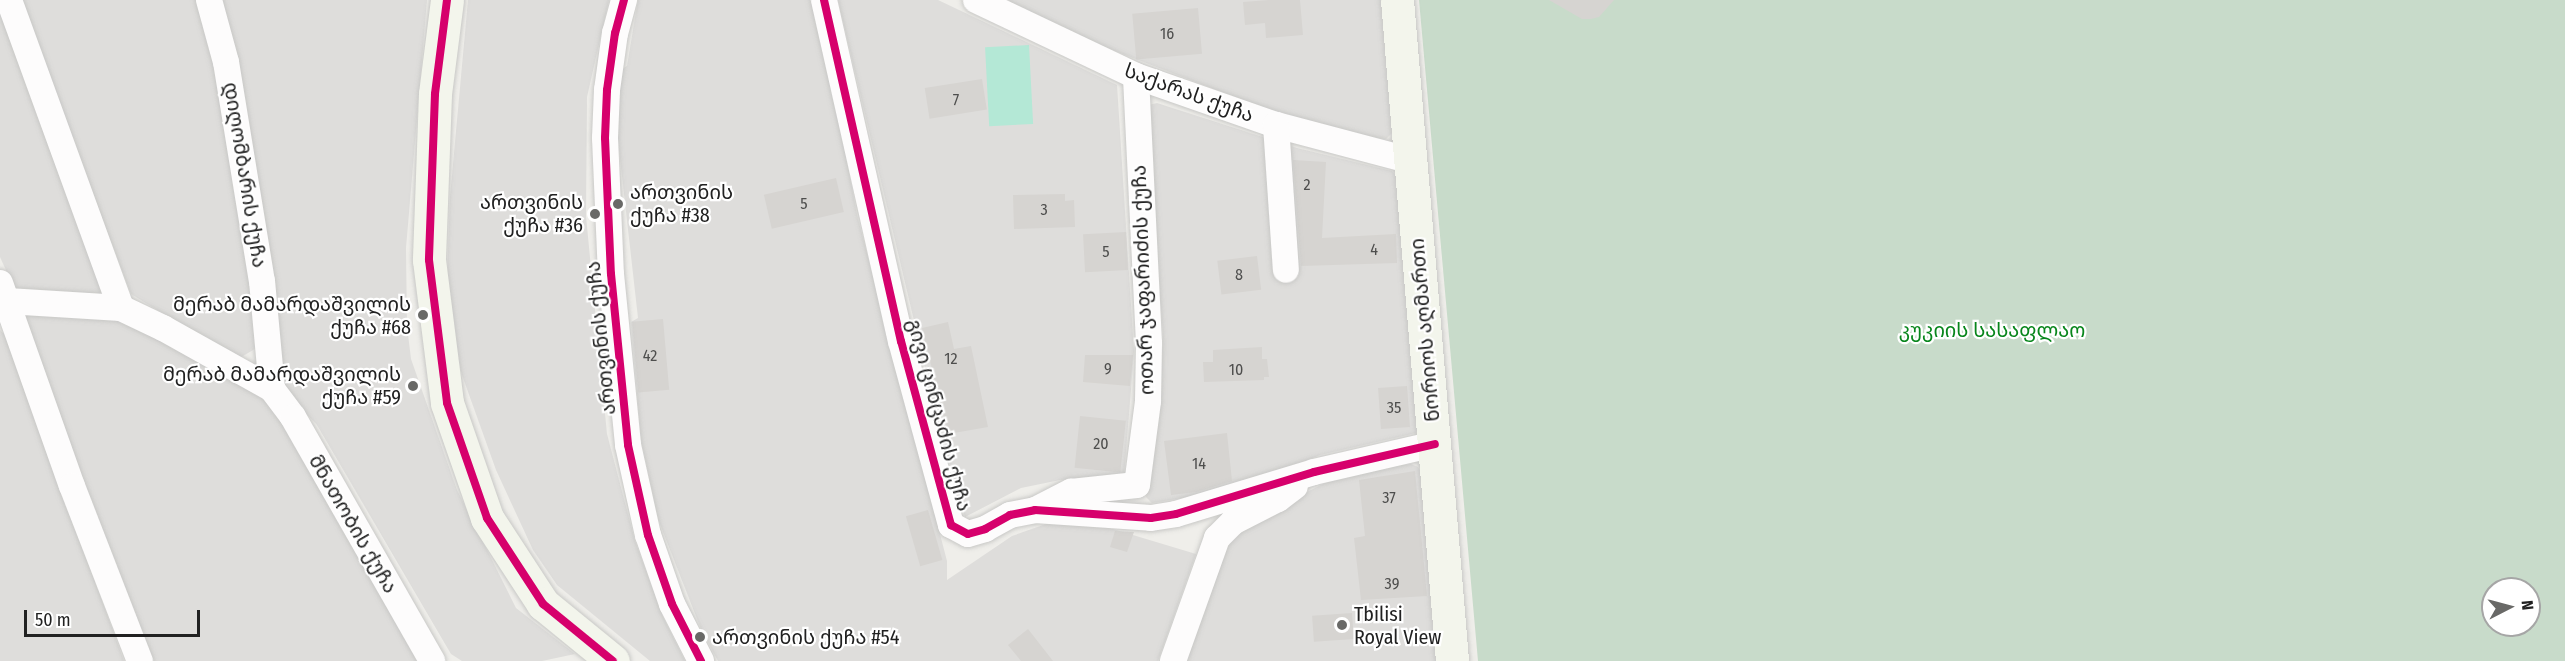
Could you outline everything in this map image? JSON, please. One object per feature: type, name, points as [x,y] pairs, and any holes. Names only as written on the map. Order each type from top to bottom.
[{"type":"street","points":[[9,0],[120,308]]},
{"type":"street","name":"დიღომბარის ქუჩა","points":[[209,0],[226,62],[262,281],[272,388]]},
{"type":"street","points":[[447,0],[435,94],[429,260],[447,403],[487,518],[543,604],[613,661]]},
{"type":"street","name":"ართვინის ქუჩა","points":[[624,0],[615,33],[607,90],[605,177],[611,274],[628,445],[648,535],[672,604],[701,661]]},
{"type":"street","name":"გივი ცინცაძის ქუჩა","points":[[824,0],[901,341],[951,525],[968,534],[985,529],[1010,515],[1035,510],[1151,518],[1176,514],[1314,472],[1435,444]]},
{"type":"street","name":"ნორიოს აღმართი","points":[[1397,0],[1452,661]]},
{"type":"street","name":"საქარას ქუჩა","points":[[989,3],[1136,76],[1276,125],[1412,161]]},
{"type":"street","name":"ოთარ ჯაფარიძის ქუჩა","points":[[1035,510],[1071,492],[1137,485],[1148,401],[1149,343],[1136,76]]},
{"type":"street","points":[[1276,125],[1286,270]]},
{"type":"street","points":[[140,661],[2,299],[120,308],[164,328],[272,388]]},
{"type":"street","name":"მნათობის ქუჩა","points":[[272,388],[293,417],[432,661]]},
{"type":"street","points":[[1173,661],[1218,538],[1233,522],[1278,499],[1314,472]]},
{"type":"shaded area","points":[[0,0],[104,289],[101,294],[14,288],[0,257]]},
{"type":"shaded area","points":[[19,0],[202,0],[263,344],[238,359],[131,294]]},
{"type":"shaded area","points":[[223,0],[427,0],[406,248],[407,326],[411,359],[457,490],[516,608],[575,654],[542,661],[462,661],[451,654],[317,425],[290,397],[278,369],[237,76]]},
{"type":"shaded area","points":[[468,0],[609,0],[587,97],[586,216],[607,434],[635,541],[663,617],[685,661],[650,661],[557,585],[533,550],[496,470],[462,375],[451,333],[447,280],[450,197]]},
{"type":"shaded area","points":[[638,0],[817,0],[857,215],[947,561],[947,580],[1012,536],[1046,524],[1103,526],[1196,554],[1158,661],[718,661],[701,629],[658,519],[641,440],[631,322],[638,318],[615,114],[622,69],[627,66]]},
{"type":"shaded area","points":[[838,0],[938,0],[1117,85],[1134,352],[1124,476],[1060,480],[1021,488],[965,517],[935,409]]},
{"type":"shaded area","points":[[1009,0],[1381,0],[1392,133],[1386,139],[1343,136],[1239,105],[1235,97],[1011,11]]},
{"type":"shaded area","points":[[1157,103],[1297,148],[1392,171],[1396,176],[1418,428],[1416,433],[1320,455],[1278,472],[1236,482],[1213,493],[1152,503],[1146,497],[1161,392],[1163,333],[1145,112],[1149,105]]},
{"type":"shaded area","points":[[32,309],[125,318],[263,394],[305,458],[418,661],[148,661],[25,328],[26,316]]},
{"type":"shaded area","points":[[0,330],[11,341],[22,382],[124,661],[0,661]]},
{"type":"shaded area","points":[[1411,464],[1418,467],[1422,474],[1438,661],[1185,661],[1226,544],[1247,522],[1345,473]]},
{"type":"green space","name":"კუკიის სასაფლაო","points":[[1419,0],[2565,0],[2565,661],[1478,661]]},
{"type":"green space","points":[[1029,45],[1033,124],[989,126],[985,47]]},
{"type":"building","points":[[1300,0],[1303,35],[1266,38],[1265,23],[1245,25],[1243,2]]},
{"type":"building","points":[[1549,0],[1614,0],[1599,17],[1582,19]]},
{"type":"building","points":[[1198,8],[1202,54],[1136,60],[1132,14]]},
{"type":"building","points":[[982,79],[987,110],[930,119],[925,88]]},
{"type":"building","points":[[1293,160],[1326,162],[1322,238],[1396,234],[1397,263],[1301,266]]},
{"type":"building","points":[[836,178],[844,212],[772,229],[764,195]]},
{"type":"building","points":[[1065,194],[1065,201],[1074,200],[1075,227],[1014,229],[1013,195]]},
{"type":"building","points":[[1126,232],[1128,270],[1085,272],[1083,234]]},
{"type":"building","points":[[1257,256],[1261,290],[1221,295],[1217,261]]},
{"type":"building","points":[[663,319],[669,390],[638,392],[632,322]]},
{"type":"building","points":[[948,322],[954,349],[971,346],[988,427],[948,434],[922,328]]},
{"type":"building","points":[[1262,347],[1262,359],[1267,359],[1269,377],[1264,377],[1264,380],[1204,382],[1203,362],[1213,362],[1213,350]]},
{"type":"building","points":[[1085,355],[1133,355],[1130,386],[1083,382]]},
{"type":"building","points":[[1407,386],[1410,427],[1381,429],[1378,388]]},
{"type":"building","points":[[1080,416],[1126,421],[1120,473],[1075,468]]},
{"type":"building","points":[[1227,433],[1232,481],[1196,492],[1171,495],[1164,441]]},
{"type":"building","points":[[1415,471],[1427,596],[1361,600],[1354,538],[1365,536],[1359,480]]},
{"type":"building","points":[[928,510],[942,560],[920,566],[906,516]]},
{"type":"building","points":[[1115,531],[1134,532],[1127,552],[1110,547]]},
{"type":"building","points":[[1352,613],[1354,639],[1314,642],[1312,616]]},
{"type":"building","points":[[1028,629],[1053,661],[1021,661],[1008,645]]},
{"type":"cycle path","points":[[447,0],[435,94],[429,260],[447,403],[487,518],[543,604],[613,661]]},
{"type":"cycle path","points":[[624,0],[615,33],[607,90],[605,138],[611,274],[628,445],[648,535],[672,604],[701,661]]},
{"type":"cycle path","points":[[824,0],[901,341],[951,525],[968,534],[985,529],[1010,515],[1035,510],[1151,518],[1176,514],[1314,472],[1435,444]]},
{"type":"place","name":"ართვინის ქუჩა #38","points":[[618,204]]},
{"type":"place","name":"ართვინის ქუჩა #36","points":[[595,214]]},
{"type":"place","name":"მერაბ მამარდაშვილის ქუჩა #68","points":[[423,315]]},
{"type":"place","name":"მერაბ მამარდაშვილის ქუჩა #59","points":[[413,386]]},
{"type":"place","name":"Tbilisi Royal View","points":[[1342,625]]},
{"type":"place","name":"ართვინის ქუჩა #54","points":[[700,637]]}]
